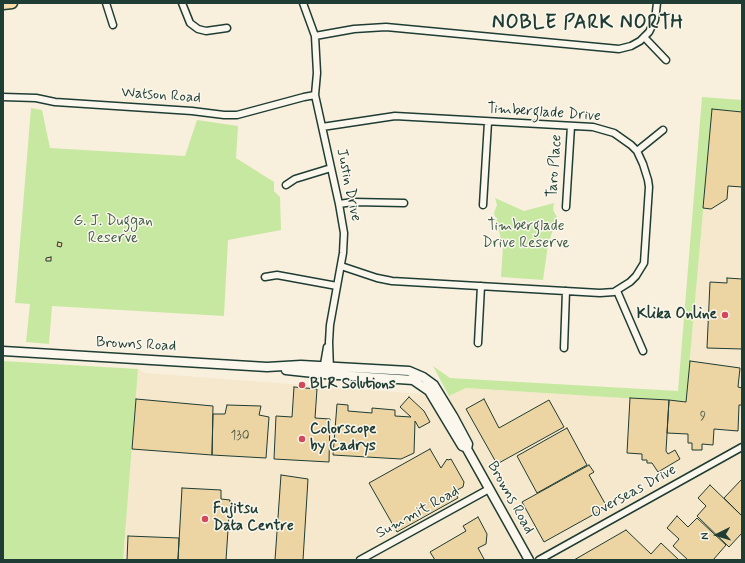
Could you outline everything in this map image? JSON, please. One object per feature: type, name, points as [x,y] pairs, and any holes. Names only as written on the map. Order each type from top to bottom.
[{"type":"main road","points":[[3,4],[12,3]]},
{"type":"street","points":[[106,3],[113,25]]},
{"type":"street","points":[[182,3],[190,23],[198,29],[206,31],[227,28]]},
{"type":"street","name":"Justin Drive","points":[[303,3],[314,36],[317,73],[315,95],[340,204],[344,233],[341,266],[330,320],[326,371]]},
{"type":"street","points":[[314,36],[354,29],[386,28],[619,49],[631,46],[649,32],[655,20],[657,3]]},
{"type":"street","points":[[644,37],[666,60]]},
{"type":"street","name":"Watson Road","points":[[3,97],[36,98],[55,102],[237,115],[304,96],[315,95]]},
{"type":"street","name":"Timberglade Drive","points":[[322,127],[395,116],[593,127],[614,133],[637,151],[643,164],[649,187],[645,259],[642,268],[630,282],[609,293],[385,280],[341,266]]},
{"type":"street","points":[[483,205],[488,122]]},
{"type":"street","name":"Taro Place","points":[[566,207],[571,126]]},
{"type":"street","points":[[637,151],[662,130]]},
{"type":"street","points":[[286,185],[295,179],[331,168]]},
{"type":"street","points":[[340,204],[353,202],[404,203]]},
{"type":"street","points":[[265,278],[277,275],[337,286]]},
{"type":"street","points":[[478,343],[481,286]]},
{"type":"street","points":[[617,290],[643,351]]},
{"type":"street","points":[[564,348],[566,291]]},
{"type":"street","name":"Browns Road","points":[[3,351],[267,367],[302,366],[326,371],[409,371],[423,377],[434,385],[453,416],[468,444],[467,448],[529,560]]},
{"type":"street","name":"Overseas Drive","points":[[539,560],[742,447]]},
{"type":"street","name":"Summit Road","points":[[360,560],[489,489]]},
{"type":"shaded area","points":[[712,109],[742,111],[742,560],[123,560],[138,369],[145,373],[449,396],[466,388],[686,402]]},
{"type":"green space","points":[[702,97],[742,100],[742,111],[712,110],[686,402],[466,388],[449,396],[433,366],[450,378],[678,391]]},
{"type":"green space","name":"G. J. Duggan Reserve","points":[[31,108],[42,110],[50,148],[185,156],[197,120],[238,126],[236,158],[274,182],[274,191],[280,197],[281,230],[228,240],[224,316],[52,306],[49,344],[26,342],[30,304],[15,303]]},
{"type":"green space","name":"Timberglade Drive Reserve","points":[[495,198],[524,211],[554,203],[553,210],[557,217],[548,245],[543,280],[501,277],[503,246],[494,213],[497,205]]},
{"type":"green space","points":[[3,361],[138,369],[123,560],[3,560]]},
{"type":"building","points":[[712,109],[742,112],[742,187],[728,186],[727,199],[711,209],[703,208]]},
{"type":"building","points":[[58,242],[62,243],[61,247],[57,246]]},
{"type":"building","points":[[51,257],[51,261],[46,261],[46,258]]},
{"type":"building","name":"Klika Online","points":[[727,278],[742,279],[742,349],[707,348],[710,282],[727,283]]},
{"type":"building","points":[[690,361],[740,368],[738,387],[742,388],[742,405],[739,405],[738,431],[714,429],[713,445],[702,444],[702,450],[692,450],[692,443],[688,443],[688,434],[667,433],[669,400],[686,402]]},
{"type":"building","name":"Colorscope by Cadrys","points":[[294,387],[317,389],[315,418],[330,419],[329,462],[274,459],[276,416],[292,417]]},
{"type":"building","points":[[409,397],[424,411],[430,422],[419,428],[415,421],[414,453],[401,459],[333,455],[337,404],[348,405],[348,411],[372,413],[372,408],[395,410],[395,416],[411,417],[400,407]]},
{"type":"building","points":[[630,398],[669,400],[666,451],[668,454],[675,450],[680,459],[658,472],[652,463],[647,463],[647,460],[642,460],[642,454],[627,453]]},
{"type":"building","points":[[136,399],[213,406],[212,455],[132,449]]},
{"type":"building","points":[[484,399],[499,428],[549,400],[564,427],[497,464],[466,409]]},
{"type":"building","points":[[227,405],[261,406],[259,415],[269,417],[266,458],[212,455],[213,414],[225,414]]},
{"type":"building","points":[[567,428],[587,465],[537,493],[517,456]]},
{"type":"building","points":[[430,449],[441,468],[447,459],[451,459],[464,482],[463,487],[457,490],[455,487],[453,489],[458,498],[397,532],[369,483]]},
{"type":"building","points":[[589,465],[594,472],[589,475],[607,507],[544,542],[522,502]]},
{"type":"building","points":[[281,475],[308,479],[303,560],[275,560]]},
{"type":"building","points":[[742,479],[742,516],[724,498]]},
{"type":"building","points":[[710,485],[742,516],[742,533],[729,547],[697,516],[706,506],[698,498]]},
{"type":"building","name":"Fujitsu Data Centre","points":[[182,488],[221,490],[221,499],[230,500],[226,560],[178,560]]},
{"type":"building","points":[[677,516],[688,527],[697,518],[726,545],[713,560],[688,560],[673,546],[679,539],[667,528]]},
{"type":"building","points":[[478,517],[487,534],[486,544],[478,548],[484,559],[435,560],[430,552],[466,531],[463,526]]},
{"type":"building","points":[[626,530],[651,554],[661,543],[679,560],[574,560]]},
{"type":"building","name":"Fujitsu Data Centre","points":[[128,536],[179,538],[178,560],[127,560]]},
{"type":"place","name":"Klika Online","points":[[725,315]]},
{"type":"place","name":"BLR Solutions","points":[[302,385]]},
{"type":"place","name":"Colorscope by Cadrys","points":[[302,439]]},
{"type":"place","name":"Fujitsu Data Centre","points":[[205,519]]},
{"type":"district","name":"NOBLE PARK NORTH","points":[[588,24]]}]
